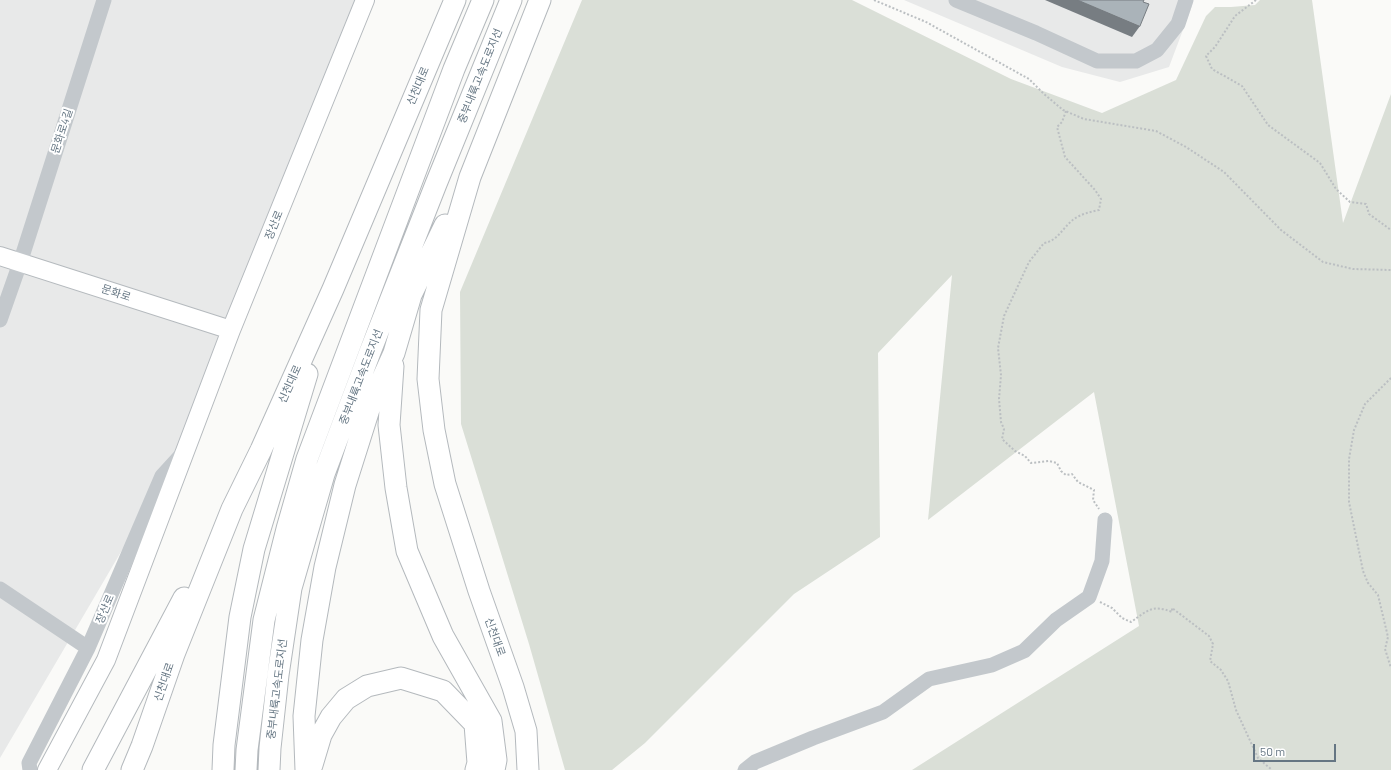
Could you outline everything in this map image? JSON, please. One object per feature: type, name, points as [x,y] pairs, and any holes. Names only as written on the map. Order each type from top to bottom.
[{"type":"highway","name":"신천대로","points":[[132,770],[142,746],[174,654],[232,509],[261,450],[333,289],[455,0]]},
{"type":"highway","name":"중부내륙고속도로지선","points":[[246,770],[247,750],[264,620],[287,529],[307,459],[435,119],[483,0]]},
{"type":"highway","name":"중부내륙고속도로지선","points":[[269,770],[278,676],[291,588],[324,474],[419,228],[511,0]]},
{"type":"highway","name":"신천대로","points":[[528,770],[526,731],[513,687],[479,591],[445,484],[434,430],[429,386],[431,310],[470,176],[540,0]]},
{"type":"highway","points":[[306,770],[305,708],[312,640],[325,567],[345,485],[368,413],[394,353],[411,294],[470,176]]},
{"type":"highway","points":[[223,770],[224,745],[240,617],[254,549],[333,289]]},
{"type":"highway","points":[[394,353],[389,425],[396,488],[407,551],[443,636],[491,721],[496,760],[494,770]]},
{"type":"highway","points":[[93,770],[232,509]]},
{"type":"highway","points":[[311,770],[312,762],[321,735],[331,717],[346,699],[367,686],[400,678],[443,691],[475,724],[478,763],[476,770]]},
{"type":"main road","name":"장산로","points":[[47,770],[106,660],[231,330],[366,0]]},
{"type":"main road","name":"문화로","points":[[0,256],[231,330]]},
{"type":"street","name":"문화로4길","points":[[0,320],[20,263],[104,0]]},
{"type":"street","points":[[956,0],[1036,33],[1097,61],[1136,60],[1157,50],[1178,24],[1186,0]]},
{"type":"street","name":"장산로","points":[[30,770],[29,763],[88,648],[162,476],[185,451]]},
{"type":"street","points":[[745,770],[755,762],[813,738],[883,712],[929,679],[992,665],[1024,651],[1056,620],[1089,597],[1102,561],[1105,520]]},
{"type":"street","points":[[0,589],[88,648]]},
{"type":"path","points":[[874,0],[926,22],[986,54],[1029,79],[1044,94],[1066,111],[1084,119],[1156,131],[1186,147],[1224,172],[1281,230],[1323,262],[1353,269],[1391,270]]},
{"type":"path","points":[[1256,0],[1235,16],[1215,47],[1206,56],[1212,69],[1242,86],[1268,125],[1320,163],[1336,189],[1350,202],[1366,204],[1369,214],[1391,230]]},
{"type":"path","points":[[1066,111],[1062,122],[1057,128],[1065,157],[1095,190],[1101,199],[1098,210],[1088,212],[1074,219],[1052,242],[1044,243],[1029,262],[1004,316],[998,348],[1001,375],[999,399],[1001,422],[1004,429],[1002,439],[1015,451],[1025,456],[1031,463],[1049,461],[1057,463],[1066,475],[1072,474],[1078,482],[1094,490],[1094,500],[1105,520]]},
{"type":"path","points":[[1391,378],[1365,404],[1354,430],[1349,459],[1349,502],[1363,571],[1368,583],[1378,595],[1388,637],[1385,649],[1391,668]]},
{"type":"path","points":[[1089,597],[1112,608],[1122,618],[1131,622],[1148,610],[1162,608],[1172,612],[1172,608],[1209,636],[1213,644],[1210,661],[1222,670],[1228,681],[1236,710],[1258,758],[1272,770]]},
{"type":"shaded area","points":[[0,0],[365,0],[193,429],[0,758]]},
{"type":"shaded area","points":[[582,0],[852,0],[1011,79],[1102,113],[1176,80],[1206,16],[1215,7],[1255,5],[1260,0],[1312,0],[1343,223],[1391,94],[1391,770],[912,770],[1139,626],[1094,392],[928,520],[952,275],[878,353],[880,537],[794,594],[645,743],[612,770],[565,770],[529,644],[461,424],[460,292]]},
{"type":"shaded area","points":[[904,0],[1193,0],[1169,67],[1120,82],[1062,67]]},
{"type":"building","points":[[1078,0],[1144,0],[1143,2],[1149,4],[1140,26]]}]
